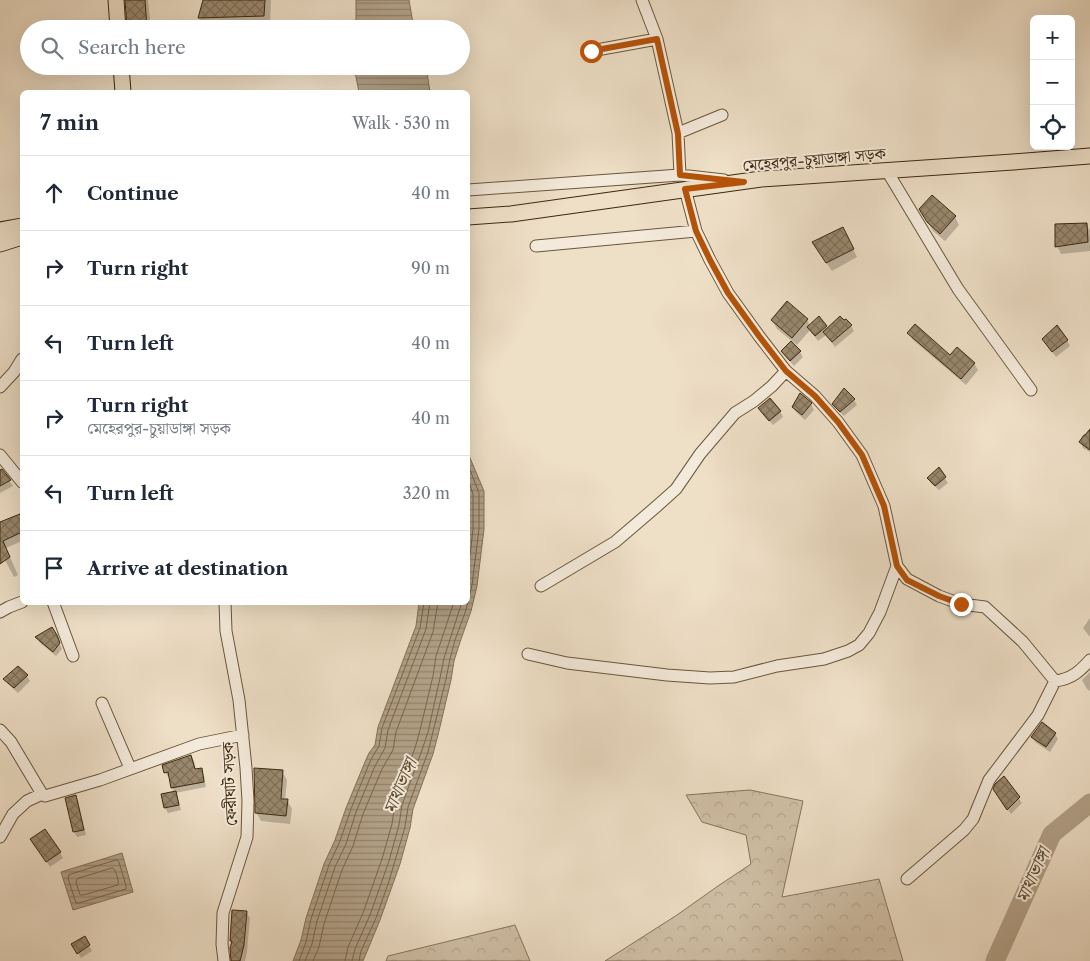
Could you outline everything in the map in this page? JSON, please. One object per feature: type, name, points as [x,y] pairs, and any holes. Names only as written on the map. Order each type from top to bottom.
[{"type":"main road","points":[[116,0],[117,20]]},
{"type":"main road","points":[[122,75],[123,90]]},
{"type":"main road","name":"মেহেরপুর-চুয়াডাঙ্গা সড়ক","points":[[470,216],[511,214],[682,182],[744,182],[762,179],[1090,156]]},
{"type":"main road","points":[[0,230],[20,226]]},
{"type":"main road","points":[[0,244],[20,238]]},
{"type":"street","points":[[642,0],[657,39],[678,134],[682,182],[696,231],[728,293],[786,371],[827,409],[862,455],[884,506],[897,566],[907,580],[939,596],[961,604],[985,607],[1023,642],[1056,681]]},
{"type":"street","points":[[591,51],[657,39]]},
{"type":"street","points":[[678,134],[722,115]]},
{"type":"street","points":[[887,171],[958,289],[1031,390]]},
{"type":"street","points":[[470,190],[682,182]]},
{"type":"street","points":[[536,246],[696,231]]},
{"type":"street","points":[[0,387],[20,362]]},
{"type":"street","points":[[541,586],[615,542],[657,506],[676,489],[700,454],[735,413],[772,386],[786,371]]},
{"type":"street","points":[[0,455],[20,480]]},
{"type":"street","points":[[528,654],[567,663],[667,676],[710,678],[734,677],[777,666],[824,659],[859,645],[869,633],[880,612],[897,566]]},
{"type":"street","points":[[3,606],[20,602]]},
{"type":"street","points":[[54,605],[73,656]]},
{"type":"street","name":"ফেরীঘাট সড়ক","points":[[224,961],[222,944],[223,913],[247,838],[246,768],[243,735],[239,700],[226,631],[225,605]]},
{"type":"street","points":[[1056,681],[1066,680],[1090,660]]},
{"type":"street","points":[[907,879],[964,830],[973,819],[989,780],[1038,715],[1056,681]]},
{"type":"street","points":[[102,703],[130,768]]},
{"type":"street","points":[[0,730],[11,742],[42,794]]},
{"type":"street","points":[[0,837],[13,814],[27,801],[42,794],[45,796],[100,780],[199,744],[243,735]]},
{"type":"green space","points":[[750,790],[803,801],[782,897],[879,879],[903,961],[605,961],[677,915],[751,864],[746,835],[702,822],[686,795]]},
{"type":"green space","points":[[515,925],[530,961],[386,961],[388,956]]},
{"type":"water","points":[[356,0],[409,0],[412,20],[356,20]]},
{"type":"water","points":[[356,75],[427,75],[430,90],[359,90]]},
{"type":"water","points":[[470,458],[484,491],[484,529],[477,586],[471,611],[454,661],[433,754],[413,809],[400,864],[363,961],[293,961],[324,864],[365,762],[375,745],[378,727],[416,626],[419,605],[470,605]]},
{"type":"water","points":[[122,853],[133,892],[73,910],[61,872]]},
{"type":"building","points":[[125,0],[145,0],[146,20],[126,20]]},
{"type":"building","points":[[203,0],[265,0],[264,16],[198,18]]},
{"type":"building","points":[[932,195],[956,216],[940,234],[927,222],[919,209]]},
{"type":"building","points":[[1087,223],[1088,242],[1055,247],[1055,224]]},
{"type":"building","points":[[843,227],[854,249],[826,263],[812,242]]},
{"type":"building","points":[[787,301],[808,319],[792,338],[771,320]]},
{"type":"building","points":[[819,316],[827,326],[815,336],[807,327]]},
{"type":"building","points":[[840,316],[852,325],[832,342],[823,332]]},
{"type":"building","points":[[915,324],[950,355],[957,347],[975,363],[961,379],[907,333]]},
{"type":"building","points":[[1057,325],[1068,340],[1052,352],[1042,339]]},
{"type":"building","points":[[791,341],[801,351],[790,361],[781,351]]},
{"type":"building","points":[[844,388],[855,399],[840,412],[832,404]]},
{"type":"building","points":[[800,393],[812,403],[802,415],[792,407]]},
{"type":"building","points":[[770,398],[781,411],[769,421],[758,408]]},
{"type":"building","points":[[1090,429],[1090,450],[1079,442]]},
{"type":"building","points":[[939,467],[946,477],[935,486],[927,478]]},
{"type":"building","points":[[2,469],[11,480],[0,486],[0,470]]},
{"type":"building","points":[[20,514],[20,533],[3,541],[10,557],[0,564],[0,522]]},
{"type":"building","points":[[52,627],[60,643],[53,652],[35,637]]},
{"type":"building","points":[[18,666],[28,675],[14,688],[3,679]]},
{"type":"building","points":[[1042,722],[1056,733],[1046,747],[1031,737]]},
{"type":"building","points":[[191,755],[195,769],[202,768],[204,782],[171,788],[168,772],[164,773],[162,765]]},
{"type":"building","points":[[254,768],[283,770],[281,799],[288,799],[286,816],[255,813]]},
{"type":"building","points":[[1004,776],[1020,797],[1007,810],[993,789],[995,784]]},
{"type":"building","points":[[176,791],[179,805],[164,808],[161,794]]},
{"type":"building","points":[[76,795],[84,830],[73,832],[65,798]]},
{"type":"building","points":[[45,829],[61,852],[46,862],[30,839]]},
{"type":"building","points":[[232,910],[247,911],[244,945],[240,961],[231,961]]},
{"type":"building","points":[[85,936],[90,945],[77,954],[71,944]]},
{"type":"waterway","name":"মাথাভাঙ্গা","points":[[995,961],[1052,834],[1090,803]]},
{"type":"route","points":[[591,51],[657,39],[678,134],[680,175],[744,182],[685,189],[696,231],[710,260],[728,293],[786,371],[815,396],[838,422],[862,455],[884,506],[897,566],[907,580],[939,596],[961,604]]}]
